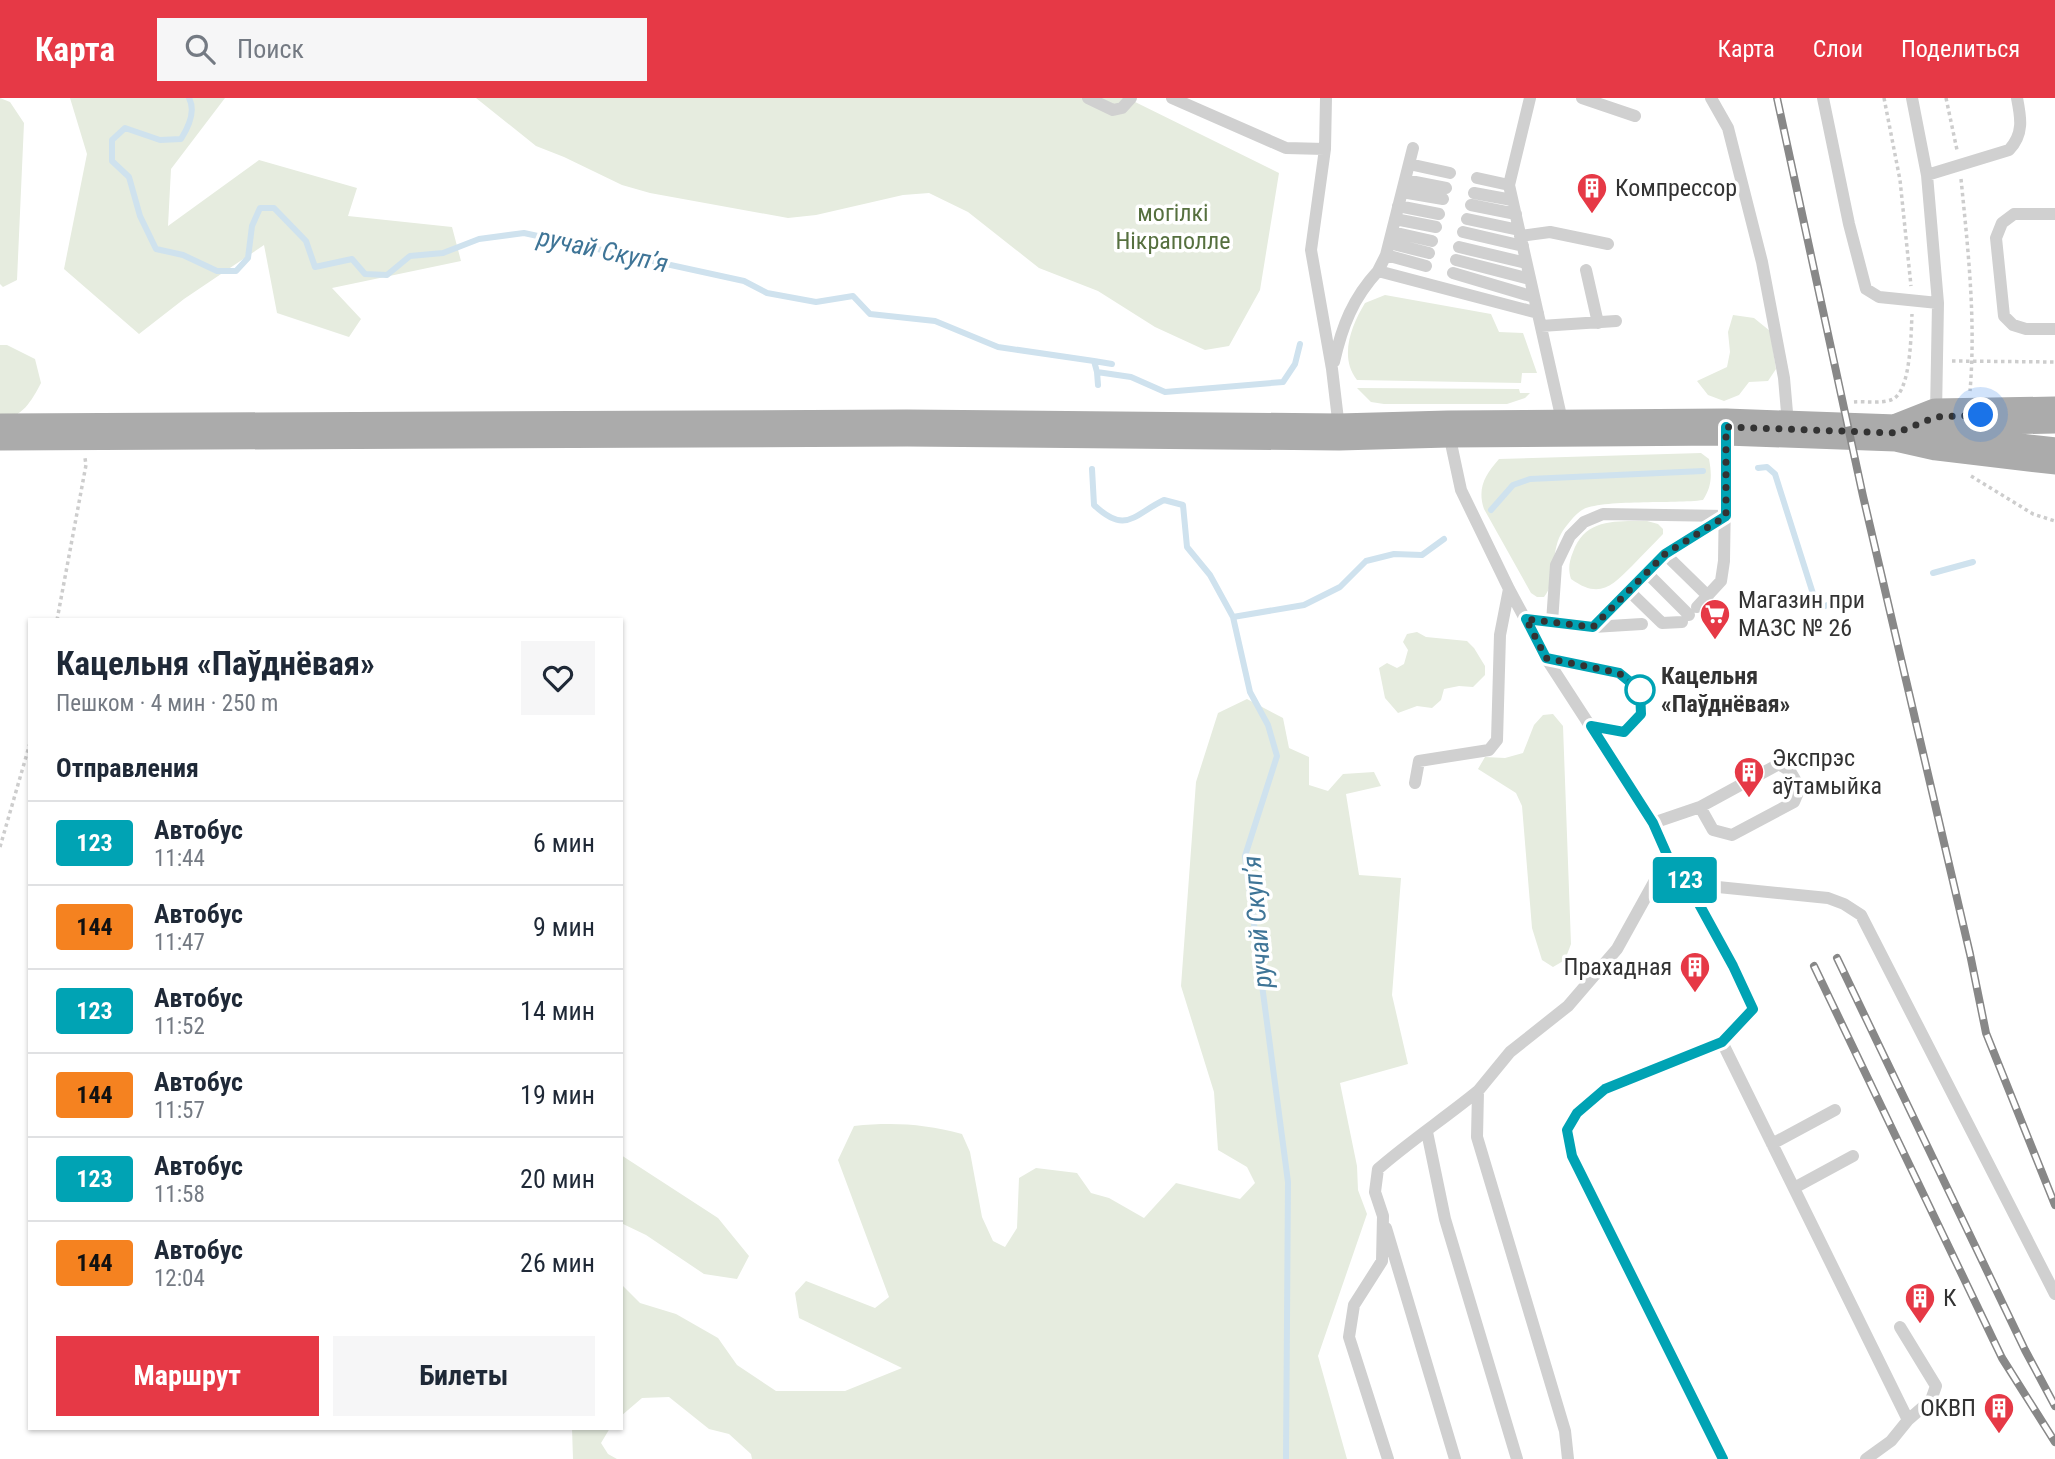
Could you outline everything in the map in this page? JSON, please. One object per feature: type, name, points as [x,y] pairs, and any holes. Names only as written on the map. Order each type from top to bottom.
[{"type":"main road","points":[[0,432],[921,428],[1339,432],[1726,427],[1896,433],[2055,415]]},
{"type":"main road","points":[[1936,430],[2055,456]]},
{"type":"lane","points":[[1088,98],[1113,110],[1122,108],[1131,98]]},
{"type":"lane","points":[[1173,98],[1286,148],[1325,149]]},
{"type":"lane","points":[[1326,98],[1325,149],[1311,250],[1332,369],[1339,432]]},
{"type":"lane","points":[[1530,98],[1509,185],[1563,428]]},
{"type":"lane","points":[[1582,98],[1635,116]]},
{"type":"lane","points":[[1711,98],[1728,128],[1762,262],[1784,378],[1789,428]]},
{"type":"lane","points":[[1823,98],[1849,224],[1866,289],[1879,297],[1938,303]]},
{"type":"lane","points":[[1912,98],[1927,174],[1938,303],[1936,430]]},
{"type":"lane","points":[[1927,174],[2009,150],[2021,131],[2017,98]]},
{"type":"lane","points":[[1332,369],[1340,336],[1360,291],[1378,271],[1392,231],[1413,148]]},
{"type":"lane","points":[[1409,164],[1450,173]]},
{"type":"lane","points":[[1477,178],[1509,185]]},
{"type":"lane","points":[[1403,186],[1445,194]]},
{"type":"lane","points":[[1513,200],[1472,199],[1516,214]]},
{"type":"lane","points":[[1392,231],[1439,214]]},
{"type":"lane","points":[[2055,214],[2014,214],[2002,223],[1996,238],[2004,316],[2014,325],[2055,329]]},
{"type":"lane","points":[[1467,219],[1521,237]]},
{"type":"lane","points":[[1392,231],[1436,227]]},
{"type":"lane","points":[[1392,231],[1429,253]]},
{"type":"lane","points":[[1463,232],[1521,237],[1550,232],[1608,244]]},
{"type":"lane","points":[[1526,263],[1458,253],[1530,279]]},
{"type":"lane","points":[[1586,270],[1598,323]]},
{"type":"lane","points":[[1378,271],[1539,319],[1598,323],[1616,321]]},
{"type":"lane","points":[[1453,273],[1534,297]]},
{"type":"lane","points":[[1629,591],[1662,623],[1689,614],[1721,581],[1726,516],[1726,427]]},
{"type":"lane","points":[[1448,429],[1461,491],[1509,589],[1546,658],[1653,823],[1668,857],[1688,884],[1753,1009],[1722,1042],[1605,1089],[1577,1113],[1567,1130],[1572,1156],[1723,1459]]},
{"type":"lane","points":[[1552,622],[1556,565],[1570,536],[1584,522],[1603,514],[1726,516]]},
{"type":"lane","points":[[1593,627],[1665,554],[1726,516]]},
{"type":"lane","points":[[1665,554],[1708,596]]},
{"type":"lane","points":[[1647,573],[1689,614]]},
{"type":"lane","points":[[1415,783],[1419,761],[1489,750],[1497,740],[1500,635],[1509,589]]},
{"type":"lane","points":[[1526,619],[1593,627],[1642,624]]},
{"type":"lane","points":[[1546,658],[1619,673],[1640,690],[1641,714],[1624,732],[1591,726]]},
{"type":"lane","points":[[1653,823],[1700,807],[1779,764],[1790,771],[1800,788],[1794,802],[1732,835],[1713,830],[1700,807]]},
{"type":"lane","points":[[1455,1459],[1375,1192],[1378,1169],[1414,1138],[1427,1132],[1478,1091],[1510,1052],[1568,1006],[1617,949],[1668,857]]},
{"type":"lane","points":[[1688,884],[1828,898],[1861,915],[2055,1294]]},
{"type":"lane","points":[[1722,1042],[1908,1420]]},
{"type":"lane","points":[[1478,1091],[1477,1137],[1561,1419],[1568,1459]]},
{"type":"lane","points":[[1772,1144],[1835,1110]]},
{"type":"lane","points":[[1427,1132],[1445,1219],[1517,1459]]},
{"type":"lane","points":[[1794,1188],[1853,1156]]},
{"type":"lane","points":[[1383,1216],[1382,1261],[1354,1305],[1349,1337],[1388,1459]]},
{"type":"lane","points":[[1866,1459],[1891,1441],[1908,1420],[1931,1400],[1936,1386],[1900,1327]]},
{"type":"path","points":[[1884,98],[1900,180],[1913,301],[1909,359],[1919,359]]},
{"type":"path","points":[[1946,98],[1960,165],[1970,267],[1973,362],[1970,393]]},
{"type":"path","points":[[1949,360],[2055,362]]},
{"type":"path","points":[[57,618],[86,465],[83,432]]},
{"type":"path","points":[[1968,468],[1970,475],[2033,514],[2055,521]]},
{"type":"path","points":[[0,847],[28,750]]},
{"type":"green space","points":[[0,98],[10,102],[24,123],[17,280],[3,287],[0,284]]},
{"type":"green space","points":[[70,98],[225,98],[171,169],[168,226],[259,160],[357,188],[348,216],[452,227],[461,261],[332,288],[361,319],[349,337],[277,313],[264,245],[184,299],[139,334],[64,269],[87,154]]},
{"type":"green space","name":"могілкі Нікраполле","points":[[476,98],[1127,98],[1279,173],[1260,290],[1229,346],[1205,350],[1155,327],[1098,291],[1039,268],[968,212],[929,193],[903,195],[816,215],[788,218],[650,193],[622,185],[536,146]]},
{"type":"green space","points":[[1385,295],[1491,314],[1499,332],[1523,333],[1537,373],[1522,373],[1521,383],[1357,380],[1349,362],[1348,352],[1355,321],[1365,303]]},
{"type":"green space","points":[[1733,315],[1754,318],[1770,331],[1776,369],[1768,381],[1749,382],[1739,395],[1724,401],[1708,395],[1697,381],[1727,367],[1730,352],[1728,332]]},
{"type":"green space","points":[[0,345],[7,345],[35,359],[41,383],[30,402],[20,412],[0,419]]},
{"type":"green space","points":[[1357,388],[1519,389],[1520,393],[1530,393],[1525,398],[1507,404],[1384,404],[1371,402]]},
{"type":"green space","points":[[1701,453],[1709,459],[1711,470],[1710,485],[1703,500],[1605,504],[1576,514],[1561,534],[1551,584],[1544,597],[1531,593],[1482,501],[1484,482],[1499,459]]},
{"type":"green space","points":[[1647,521],[1658,524],[1663,529],[1663,534],[1618,580],[1597,589],[1571,579],[1569,569],[1573,552],[1585,533],[1594,527],[1613,522]]},
{"type":"green space","points":[[1417,632],[1426,637],[1467,641],[1485,666],[1485,675],[1473,687],[1444,689],[1441,700],[1432,708],[1417,706],[1398,713],[1385,698],[1379,668],[1387,663],[1397,668],[1404,664],[1408,650],[1403,642],[1407,634]]},
{"type":"green space","points":[[1247,699],[1283,718],[1289,748],[1309,757],[1309,785],[1328,791],[1343,774],[1374,772],[1381,786],[1346,794],[1359,875],[1401,878],[1392,995],[1408,1064],[1340,1083],[1357,1166],[1358,1190],[1367,1214],[1318,1356],[1347,1459],[752,1459],[751,1454],[729,1434],[709,1429],[669,1397],[642,1398],[623,1414],[623,1286],[640,1303],[676,1314],[718,1338],[737,1365],[776,1391],[845,1391],[902,1368],[799,1318],[795,1293],[806,1281],[875,1308],[889,1297],[838,1160],[854,1126],[909,1125],[962,1134],[970,1152],[982,1217],[993,1241],[1005,1247],[1017,1228],[1019,1178],[1036,1168],[1077,1173],[1091,1193],[1109,1198],[1144,1218],[1176,1183],[1240,1199],[1255,1183],[1247,1167],[1218,1150],[1214,1092],[1181,986],[1196,782],[1218,713]]},
{"type":"green space","points":[[1553,714],[1563,726],[1571,944],[1565,960],[1553,967],[1542,960],[1532,928],[1522,806],[1516,793],[1478,769],[1485,757],[1505,758],[1523,753],[1534,725],[1543,715]]},
{"type":"green space","points":[[623,1156],[718,1218],[749,1256],[737,1279],[704,1274],[646,1235],[623,1224]]},
{"type":"green space","points":[[572,1430],[609,1430],[601,1443],[608,1454],[617,1459],[573,1459]]},
{"type":"waterway","name":"ручай Скупʼя","points":[[189,98],[191,114],[181,139],[160,140],[125,128],[112,140],[112,161],[129,177],[140,216],[156,249],[183,255],[217,271],[236,271],[248,258],[252,226],[260,208],[274,208],[306,241],[315,267],[352,259],[365,274],[387,275],[410,256],[443,253],[479,239],[524,233],[744,281],[767,293],[816,302],[853,296],[870,314],[935,321],[998,347],[1094,361],[1098,385]]},
{"type":"waterway","points":[[1097,372],[1131,377],[1165,392],[1283,382],[1295,364],[1300,344]]},
{"type":"waterway","points":[[1094,361],[1112,364]]},
{"type":"waterway","points":[[1758,468],[1767,467],[1775,474],[1815,600],[1825,606],[1843,599]]},
{"type":"waterway","name":"ручай Скупʼя","points":[[1092,469],[1094,505],[1114,519],[1122,521],[1137,516],[1164,500],[1183,505],[1187,547],[1210,575],[1233,617],[1250,692],[1268,725],[1277,756],[1245,856],[1288,1182],[1286,1459]]},
{"type":"waterway","points":[[1491,510],[1513,485],[1530,479],[1703,471]]},
{"type":"waterway","points":[[1233,617],[1304,605],[1340,587],[1366,561],[1394,554],[1422,555],[1444,539]]},
{"type":"waterway","points":[[1933,573],[1973,562]]},
{"type":"railway","points":[[1777,98],[1863,496],[1986,1033],[2055,1205]]},
{"type":"railway","points":[[1837,958],[2025,1350],[2055,1406]]},
{"type":"railway","points":[[1814,966],[2002,1358],[2055,1442]]},
{"type":"bus line","name":"123","points":[[1723,1459],[1572,1156],[1567,1130],[1577,1113],[1605,1089],[1722,1042],[1753,1009],[1688,884],[1668,857],[1653,823],[1591,726],[1624,732],[1641,714],[1640,690],[1619,673],[1546,658],[1526,619],[1593,627],[1665,554],[1726,516],[1726,427]]},
{"type":"place","name":"Компрессор","points":[[1592,215]]},
{"type":"place","name":"Магазин при МАЗС № 26","points":[[1715,641]]},
{"type":"place","name":"Кацельня «Паўднёвая»","points":[[1640,690]]},
{"type":"place","name":"Экспрэс аўтамыйка","points":[[1749,799]]},
{"type":"place","name":"Прахадная","points":[[1695,994]]},
{"type":"place","name":"К","points":[[1920,1325]]},
{"type":"place","name":"ОКВП","points":[[1999,1435]]},
{"type":"route","points":[[1640,690],[1619,673],[1546,658],[1526,619],[1593,627],[1665,554],[1726,516],[1726,427],[1896,433],[1936,417],[1981,415]]}]
